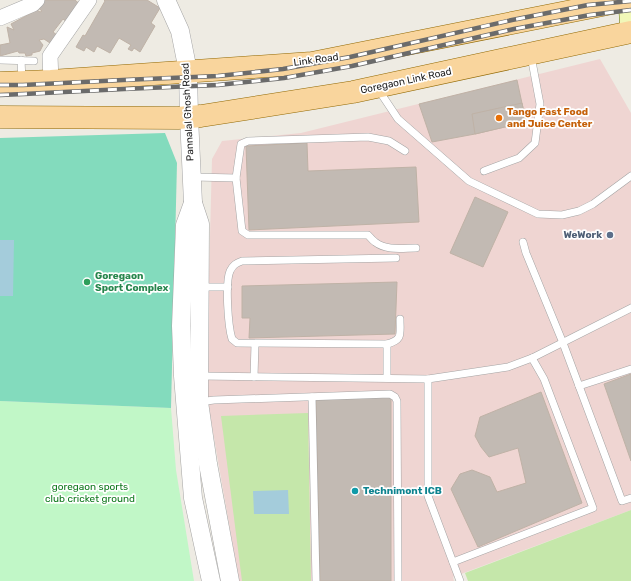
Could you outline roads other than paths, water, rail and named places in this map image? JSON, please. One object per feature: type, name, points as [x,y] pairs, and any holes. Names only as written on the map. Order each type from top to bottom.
[{"type":"main road","name":"Link Road","points":[[0,83],[51,81],[312,63],[628,0]]},
{"type":"main road","points":[[628,0],[631,32]]},
{"type":"main road","name":"Goregaon Link Road","points":[[183,117],[201,116],[353,92],[631,32]]},
{"type":"main road","points":[[0,117],[183,117]]},
{"type":"street","points":[[0,18],[33,4],[36,0]]},
{"type":"street","points":[[51,81],[50,56],[88,0]]},
{"type":"street","name":"Pannalal Ghosh Road","points":[[166,0],[180,31],[188,71],[183,117],[192,177],[193,203]]},
{"type":"street","points":[[193,203],[200,224],[199,287],[191,376],[193,498],[210,581]]},
{"type":"street","points":[[193,203],[185,225],[181,326],[191,376],[199,402],[208,464],[230,581]]},
{"type":"lane","points":[[484,171],[518,158],[536,143],[540,104],[530,54]]},
{"type":"lane","points":[[0,60],[34,61]]},
{"type":"lane","points":[[21,60],[22,82]]},
{"type":"lane","points":[[377,87],[398,119],[469,181],[538,214],[562,215],[579,211],[593,204],[631,176]]},
{"type":"lane","points":[[405,151],[389,141],[368,137],[248,141],[241,144],[236,178],[242,231],[248,235],[368,235],[374,242],[385,247],[416,248]]},
{"type":"lane","points":[[192,177],[236,178]]},
{"type":"lane","points":[[523,242],[622,501],[631,498]]},
{"type":"lane","points":[[396,258],[242,261],[235,264],[227,281],[229,325],[232,339],[237,343],[387,344],[394,342],[398,338],[400,334],[400,320]]},
{"type":"lane","points":[[199,287],[228,287]]},
{"type":"lane","points":[[191,376],[428,379],[508,367],[532,358],[631,308]]},
{"type":"lane","points":[[254,377],[255,344]]},
{"type":"lane","points":[[387,344],[387,378]]},
{"type":"lane","points":[[453,562],[593,508],[544,378],[532,358]]},
{"type":"lane","points":[[579,386],[631,369]]},
{"type":"lane","points":[[428,379],[428,496],[460,581]]},
{"type":"lane","points":[[199,402],[214,400],[390,394],[395,397],[397,401],[398,581]]},
{"type":"lane","points":[[312,397],[316,581]]},
{"type":"water","points":[[0,240],[14,240],[13,296],[0,296]]},
{"type":"water","points":[[288,490],[289,514],[254,514],[253,491]]},
{"type":"railway","points":[[0,85],[218,76],[283,69],[350,57],[512,20],[588,5],[631,1]]},
{"type":"railway","points":[[0,95],[218,85],[284,78],[352,66],[514,29],[590,15],[631,10]]},
{"type":"place","name":"Tango Fast Food and Juice Center","points":[[499,118]]},
{"type":"place","name":"WeWork","points":[[610,235]]},
{"type":"place","name":"Goregaon Sport Complex","points":[[87,282]]},
{"type":"place","name":"Technimont ICB","points":[[355,491]]},
{"type":"park label","name":"goregaon sports club cricket ground","points":[[90,492]]}]
